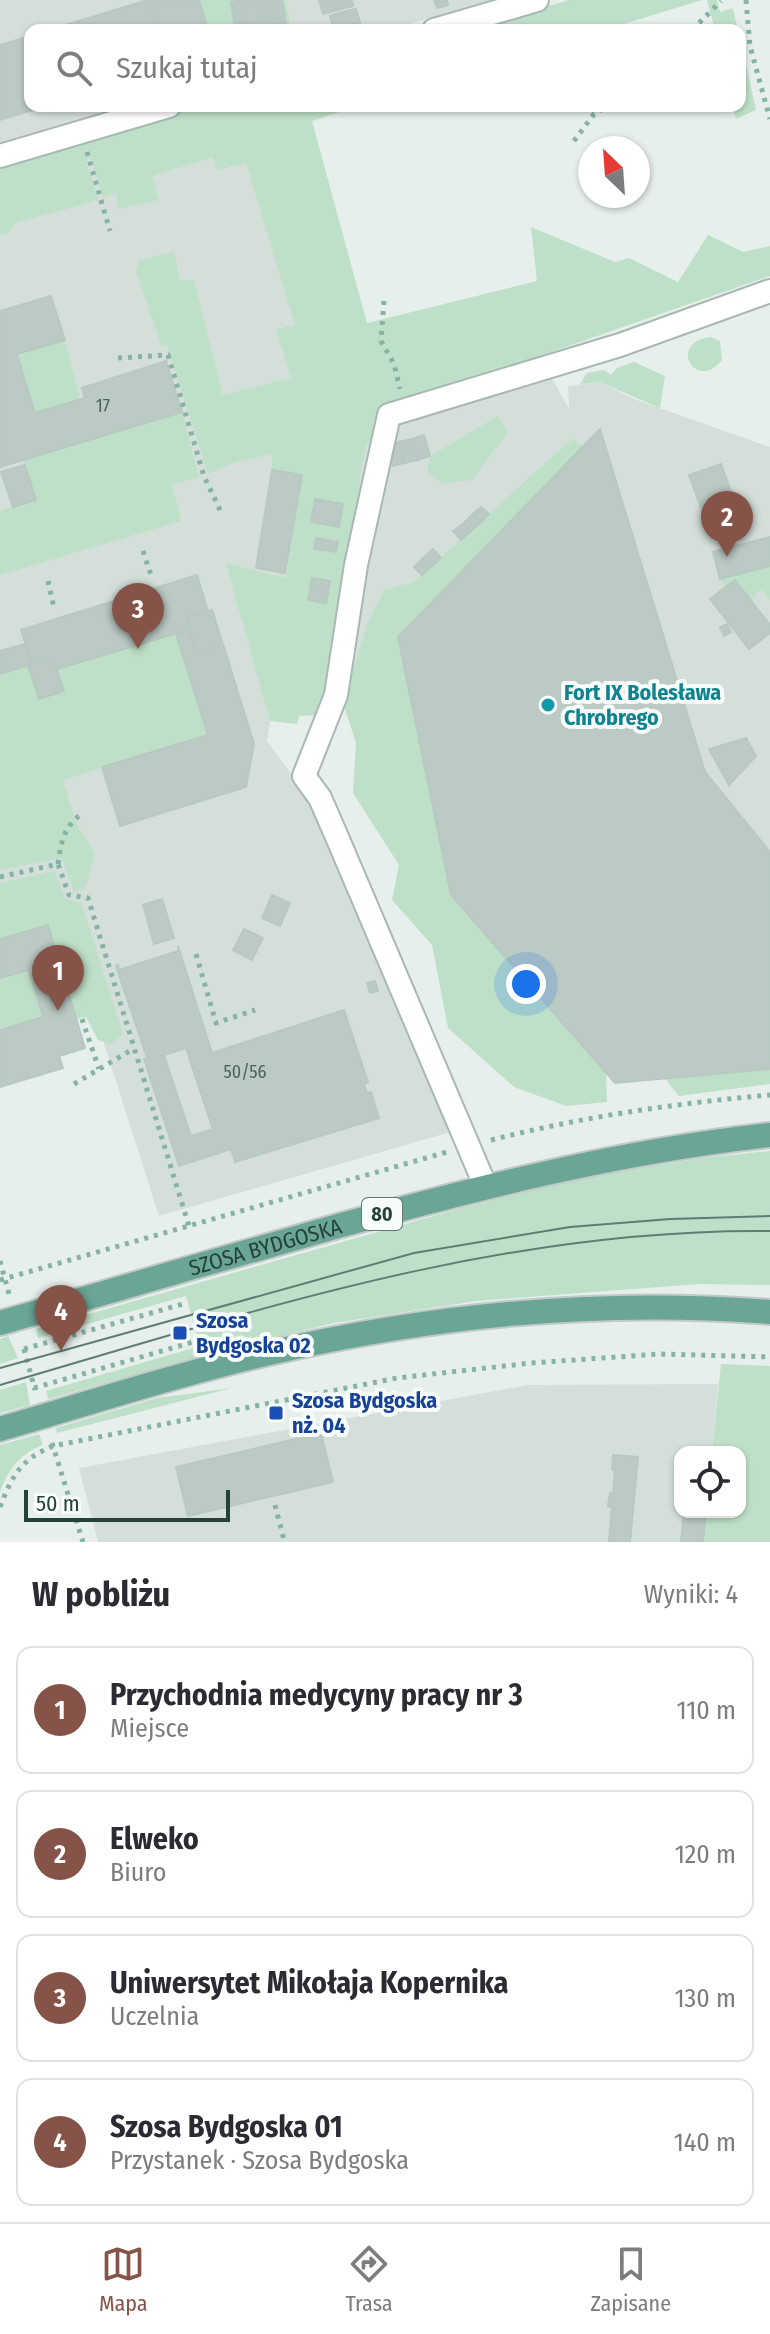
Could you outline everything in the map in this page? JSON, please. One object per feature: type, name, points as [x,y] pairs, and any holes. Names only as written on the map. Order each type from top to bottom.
[{"type":"main road","name":"SZOSA BYDGOSKA","points":[[6,1313],[485,1185],[573,1165],[687,1145],[770,1135]]},
{"type":"main road","points":[[0,1429],[270,1353],[382,1330],[484,1316],[615,1308],[723,1308],[770,1312]]},
{"type":"street","points":[[455,24],[537,0]]},
{"type":"street","points":[[0,156],[149,112]]},
{"type":"street","points":[[485,1185],[320,798],[304,776],[336,695],[356,565],[389,415],[620,345],[770,291]]},
{"type":"path","points":[[746,0],[750,46],[770,119]]},
{"type":"path","points":[[698,24],[721,1]]},
{"type":"path","points":[[574,141],[598,112]]},
{"type":"path","points":[[81,132],[110,231]]},
{"type":"path","points":[[384,301],[381,341],[394,364],[406,410]]},
{"type":"path","points":[[118,358],[168,355],[204,476],[221,512]]},
{"type":"path","points":[[143,551],[152,578]]},
{"type":"path","points":[[48,581],[54,608]]},
{"type":"path","points":[[82,814],[74,819],[63,836],[58,864],[69,895],[88,898],[189,1226]]},
{"type":"path","points":[[0,877],[58,864]]},
{"type":"path","points":[[196,954],[216,1023],[255,1010]]},
{"type":"path","points":[[82,1019],[99,1069]]},
{"type":"path","points":[[74,1084],[133,1049]]},
{"type":"path","points":[[2,1279],[541,1127],[707,1100],[770,1095]]},
{"type":"path","points":[[0,1261],[6,1313]]},
{"type":"path","points":[[24,1349],[183,1304]]},
{"type":"path","points":[[22,1341],[38,1403]]},
{"type":"path","points":[[34,1388],[193,1342]]},
{"type":"path","points":[[0,1507],[13,1476],[35,1453],[53,1446],[397,1378],[531,1363],[660,1354],[770,1357]]},
{"type":"path","points":[[47,1431],[83,1542]]},
{"type":"path","points":[[275,1505],[284,1540]]},
{"type":"shaded area","points":[[0,0],[490,0],[409,24],[24,24],[24,112],[113,112],[0,146]]},
{"type":"shaded area","points":[[192,112],[262,112],[358,381],[533,344],[569,409],[568,386],[599,382],[634,399],[770,447],[770,1069],[615,1083],[573,438],[385,626],[389,701],[273,705],[267,741],[311,801],[454,1131],[159,1216],[63,915],[0,933],[0,167]]},
{"type":"shaded area","points":[[718,1384],[713,1446],[674,1446],[674,1518],[706,1518],[704,1542],[98,1542],[79,1468],[528,1385]]},
{"type":"green space","points":[[199,0],[243,0],[231,3],[234,24],[206,24]]},
{"type":"green space","points":[[282,0],[286,0],[290,24],[286,24],[285,18],[234,24],[285,16]]},
{"type":"green space","points":[[569,0],[702,0],[624,24],[487,24]]},
{"type":"green space","points":[[707,0],[717,0],[720,12],[733,8],[737,24],[713,24]]},
{"type":"green space","points":[[746,65],[756,110],[736,119],[734,112],[746,112]]},
{"type":"green space","points":[[180,112],[340,112],[312,121],[367,323],[537,281],[531,227],[615,262],[629,258],[678,282],[708,235],[743,252],[770,246],[770,276],[399,405],[383,419],[367,445],[361,468],[356,531],[325,703],[320,715],[299,716],[297,724],[270,721],[226,563],[286,578],[302,476],[272,470],[272,454],[236,462],[210,473],[207,471],[167,345],[161,345],[136,271],[139,260],[174,252],[180,280],[194,280],[223,395],[291,378],[276,329],[295,325],[246,163],[217,170],[213,157],[152,176],[159,200],[119,209],[116,193],[103,197],[91,158],[86,160],[98,200],[16,223],[8,233],[0,235],[0,163],[82,144],[87,142],[87,138]]},
{"type":"green space","points":[[711,337],[720,341],[722,360],[712,369],[695,369],[688,355],[690,347],[697,341]]},
{"type":"green space","points":[[65,340],[80,399],[35,413],[17,354]]},
{"type":"green space","points":[[634,362],[665,376],[660,408],[599,382],[580,384],[587,373],[604,370],[611,375],[617,368]]},
{"type":"green space","points":[[182,412],[199,477],[172,484],[181,521],[0,575],[0,511],[36,500],[24,460]]},
{"type":"green space","points":[[498,416],[508,432],[472,480],[442,484],[427,471],[430,456]]},
{"type":"green space","points":[[573,438],[594,458],[583,1021],[606,1073],[607,1102],[566,1106],[514,1087],[448,1028],[432,945],[392,900],[399,865],[353,793],[356,743],[343,703],[367,625],[384,590],[414,582]]},
{"type":"green space","points":[[770,566],[770,600],[761,589],[751,600],[735,580],[726,587],[720,579]]},
{"type":"green space","points":[[176,634],[208,735],[63,780],[76,823],[95,853],[86,887],[74,892],[62,858],[0,870],[0,674],[28,665],[39,699],[64,691],[57,669]]},
{"type":"green space","points":[[54,871],[65,898],[82,904],[123,1034],[111,1044],[98,1040],[86,1017],[76,1019],[48,925],[0,939],[0,883]]},
{"type":"green space","points":[[29,970],[43,1017],[0,1030],[0,978]]},
{"type":"green space","points":[[770,1031],[770,1084],[679,1096],[653,1055]]},
{"type":"green space","points":[[770,1151],[770,1285],[699,1284],[476,1301],[334,1323],[207,1354],[48,1399],[46,1391],[200,1346],[186,1296],[38,1338],[36,1329],[462,1208],[587,1177],[702,1158]]},
{"type":"green space","points":[[8,1336],[18,1358],[0,1364],[0,1339]]},
{"type":"green space","points":[[721,1364],[770,1366],[770,1542],[704,1542],[706,1518],[746,1518],[746,1446],[713,1446]]},
{"type":"green space","points":[[26,1382],[30,1405],[0,1413],[0,1390]]},
{"type":"green space","points":[[232,1388],[57,1433],[56,1428],[157,1398]]},
{"type":"green space","points":[[39,1434],[43,1445],[16,1463],[0,1492],[0,1445]]},
{"type":"building","points":[[148,0],[156,24],[69,24]]},
{"type":"building","points":[[149,0],[199,0],[206,24],[156,24]]},
{"type":"building","points":[[244,0],[257,0],[261,20],[247,22]]},
{"type":"building","points":[[244,0],[247,22],[234,24],[231,2]]},
{"type":"building","points":[[257,0],[269,0],[273,19],[261,20]]},
{"type":"building","points":[[269,0],[282,0],[285,16],[273,19]]},
{"type":"building","points":[[319,0],[339,0],[341,9],[323,14]]},
{"type":"building","points":[[339,0],[352,0],[353,6],[341,9]]},
{"type":"building","points":[[434,0],[447,0],[448,5],[437,8]]},
{"type":"building","points":[[356,9],[360,24],[345,24],[342,12]]},
{"type":"building","points":[[342,12],[345,24],[332,24],[330,16]]},
{"type":"building","points":[[285,18],[286,24],[274,24],[273,20]]},
{"type":"building","points":[[273,20],[274,24],[260,24]]},
{"type":"building","points":[[24,38],[26,112],[0,120],[0,45]]},
{"type":"building","points":[[51,296],[65,340],[17,354],[35,413],[85,398],[82,388],[166,361],[182,412],[0,467],[0,311]]},
{"type":"building","name":"Fort IX Bolesława Chrobrego","points":[[600,429],[705,772],[770,852],[770,1069],[615,1083],[451,895],[398,637]]},
{"type":"building","points":[[424,435],[430,456],[418,460],[412,439]]},
{"type":"building","points":[[412,439],[418,460],[404,463],[398,442]]},
{"type":"building","points":[[398,442],[404,463],[393,466],[387,445]]},
{"type":"building","points":[[721,464],[744,527],[712,538],[689,475]]},
{"type":"building","points":[[25,465],[36,500],[13,507],[1,472]]},
{"type":"building","points":[[272,470],[302,475],[285,573],[256,568]]},
{"type":"building","points":[[315,499],[343,504],[339,527],[311,522]]},
{"type":"building","points":[[481,507],[489,514],[481,522],[473,514]]},
{"type":"building","points":[[473,514],[481,522],[471,531],[464,523]]},
{"type":"building","points":[[464,523],[471,531],[461,540],[453,531]]},
{"type":"building","points":[[770,537],[770,566],[720,579],[713,552]]},
{"type":"building","points":[[316,538],[338,542],[336,552],[314,549]]},
{"type":"building","points":[[433,549],[441,558],[431,567],[422,559]]},
{"type":"building","points":[[422,559],[431,567],[422,575],[414,567]]},
{"type":"building","points":[[197,575],[208,611],[187,617],[191,629],[57,669],[53,659],[32,664],[21,630]]},
{"type":"building","points":[[312,578],[330,581],[328,593],[310,590]]},
{"type":"building","points":[[735,580],[770,625],[770,633],[749,649],[710,599]]},
{"type":"building","points":[[310,590],[328,593],[326,603],[308,600]]},
{"type":"building","points":[[212,610],[223,644],[196,653],[187,617]]},
{"type":"building","points":[[727,624],[731,632],[724,636],[720,627]]},
{"type":"building","points":[[189,630],[196,653],[223,644],[254,744],[246,787],[120,826],[102,767],[208,735],[176,634]]},
{"type":"building","points":[[25,644],[32,664],[0,674],[0,651]]},
{"type":"building","points":[[53,659],[64,691],[39,699],[28,665]]},
{"type":"building","points":[[746,738],[756,756],[729,785],[709,749]]},
{"type":"building","points":[[272,895],[290,903],[280,926],[262,918]]},
{"type":"building","points":[[162,899],[174,938],[154,944],[143,905]]},
{"type":"building","points":[[48,925],[85,1048],[59,1056],[63,1068],[0,1087],[0,1030],[43,1017],[29,970],[0,978],[0,939]]},
{"type":"building","points":[[244,929],[263,938],[252,960],[233,950]]},
{"type":"building","points":[[178,946],[212,1053],[344,1010],[368,1082],[364,1084],[367,1093],[371,1092],[379,1118],[235,1162],[231,1149],[179,1166],[116,966],[119,970],[178,951]],"holes":[[[186,1048],[213,1129],[191,1136],[164,1055]]]},
{"type":"building","points":[[375,981],[378,991],[370,993],[367,983]]},
{"type":"building","points":[[321,1433],[333,1482],[188,1516],[176,1467]]},
{"type":"building","points":[[613,1455],[638,1457],[630,1542],[609,1542],[612,1507],[608,1506],[610,1493],[613,1493],[615,1470],[612,1469]]},
{"type":"building","points":[[683,1518],[705,1518],[703,1542],[681,1542]]},
{"type":"tram line","points":[[0,1368],[414,1253],[570,1227],[670,1219],[770,1216]]},
{"type":"tram line","points":[[0,1385],[285,1303],[476,1259],[572,1243],[670,1234],[770,1231]]},
{"type":"place","name":"Elweko","points":[[727,557]]},
{"type":"place","name":"Uniwersytet Mikołaja Kopernika","points":[[138,649]]},
{"type":"place","name":"Fort IX Bolesława Chrobrego","points":[[548,705]]},
{"type":"place","name":"Przychodnia medycyny pracy nr 3","points":[[58,1011]]},
{"type":"place","name":"Szosa Bydgoska 02","points":[[180,1333]]},
{"type":"place","name":"Szosa Bydgoska 01","points":[[61,1351]]},
{"type":"place","name":"Szosa Bydgoska nż. 04","points":[[276,1413]]}]
